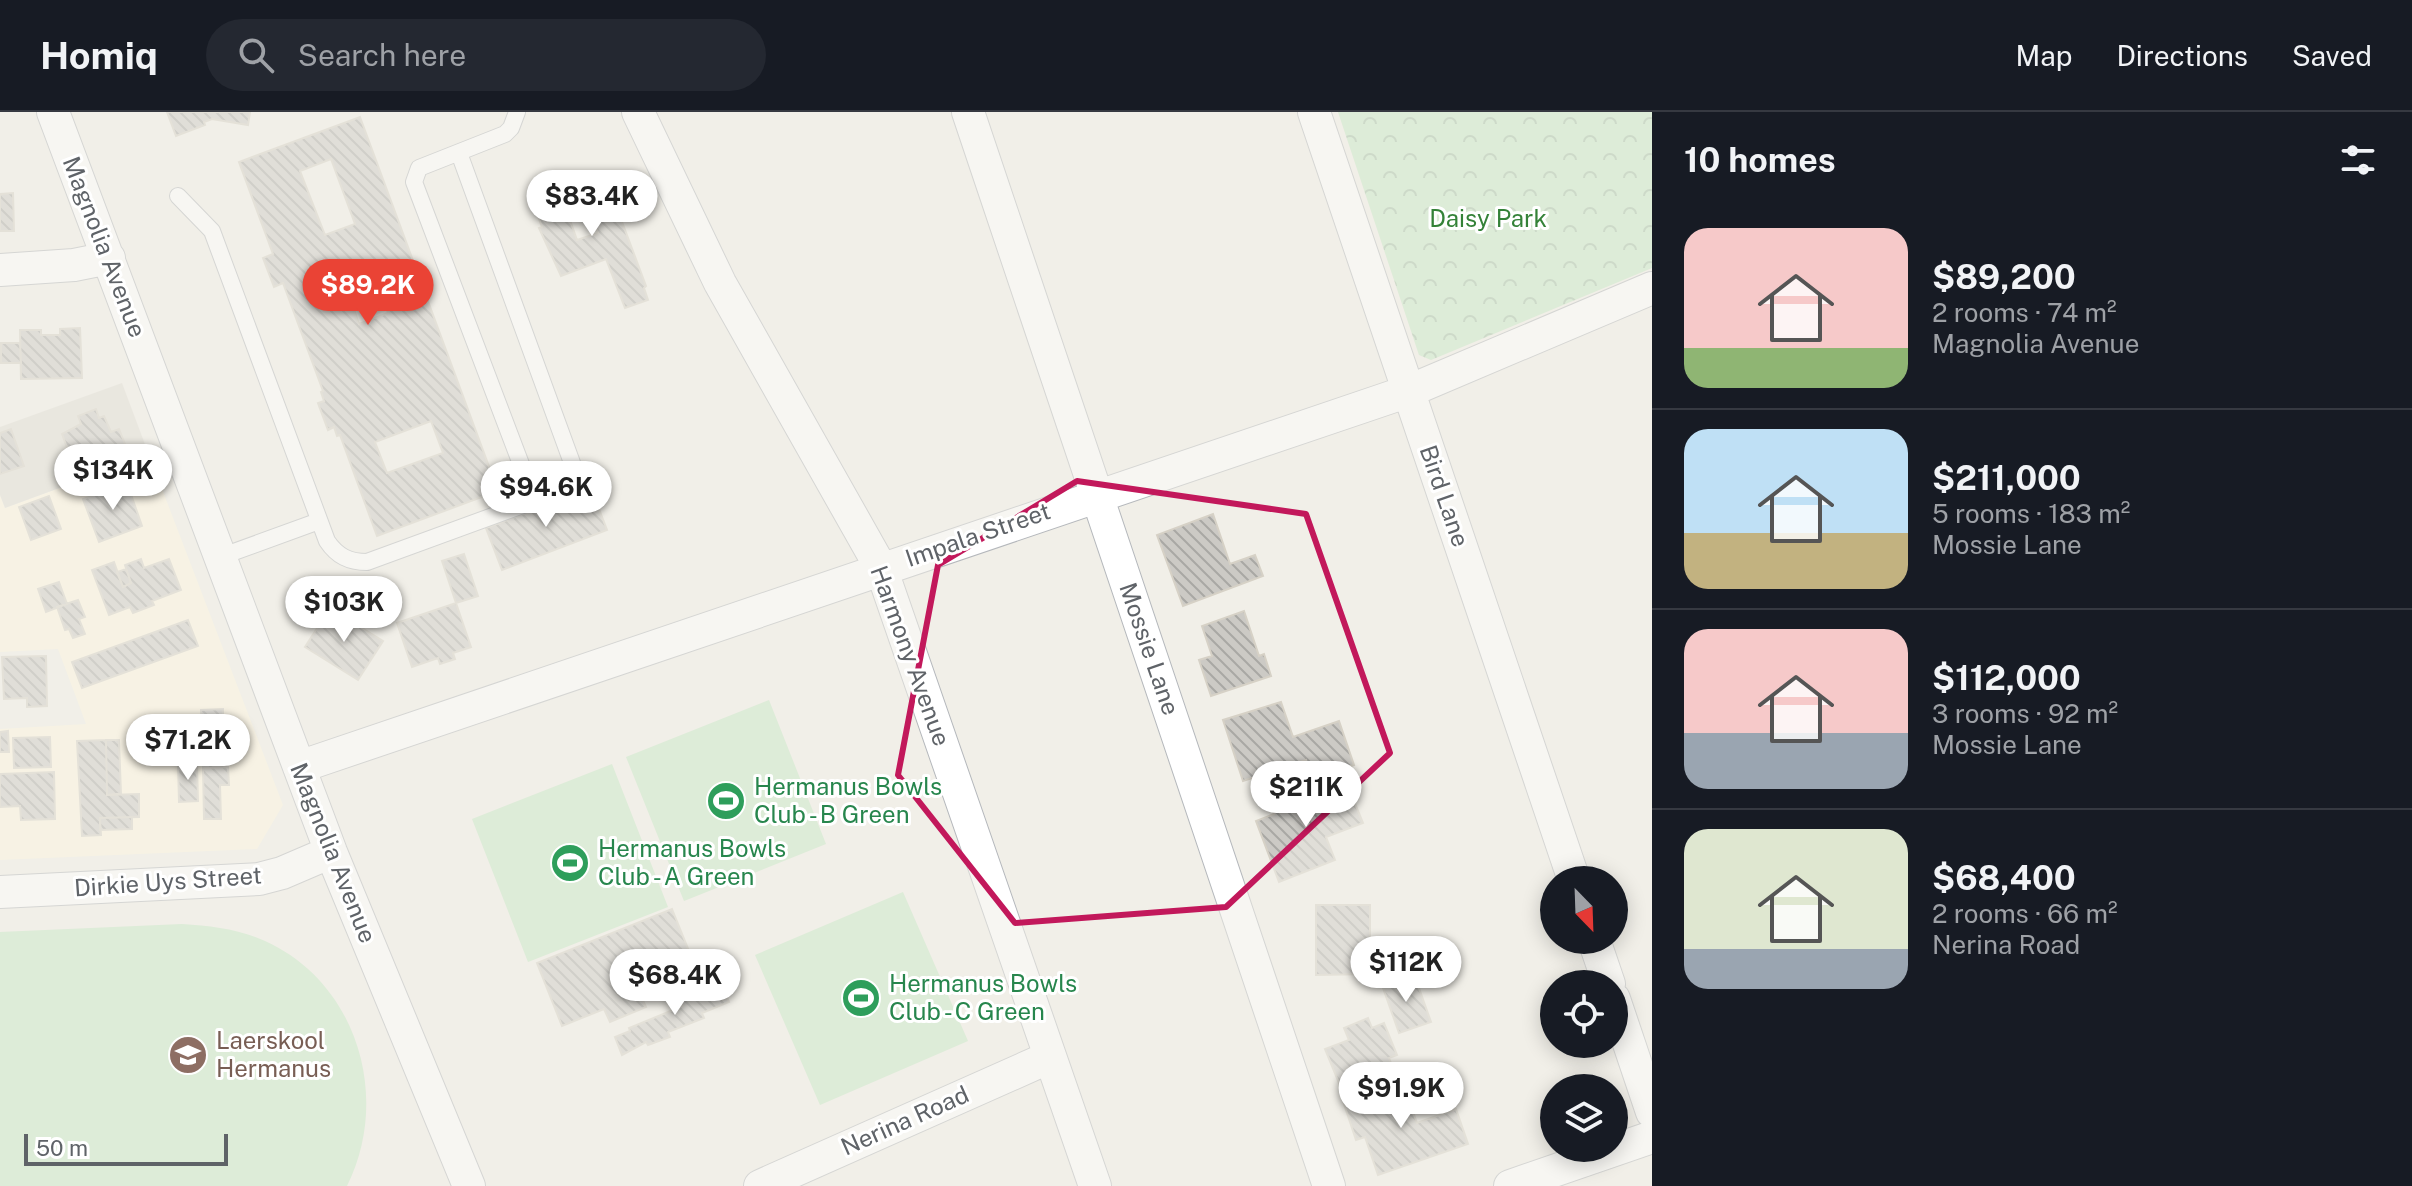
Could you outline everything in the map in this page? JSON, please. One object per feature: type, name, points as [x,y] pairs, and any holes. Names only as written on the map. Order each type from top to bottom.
[{"type":"street","name":"Magnolia Avenue","points":[[53,112],[331,852],[469,1186]]},
{"type":"street","name":"Harmony Avenue","points":[[638,112],[720,283],[881,568],[1095,1186]]},
{"type":"street","name":"Mossie Lane","points":[[968,112],[1329,1186]]},
{"type":"street","name":"Bird Lane","points":[[1314,112],[1569,866]]},
{"type":"street","points":[[0,270],[74,265],[109,258]]},
{"type":"street","name":"Impala Street","points":[[299,767],[1409,391],[1652,288]]},
{"type":"street","name":"Dirkie Uys Street","points":[[0,892],[259,879],[282,873],[331,852]]},
{"type":"street","points":[[1628,1041],[1652,1112]]},
{"type":"street","name":"Nerina Road","points":[[760,1186],[1050,1057]]},
{"type":"street","points":[[1510,1186],[1652,1137]]},
{"type":"lane","points":[[517,112],[505,134],[419,168],[414,182],[535,501]]},
{"type":"lane","points":[[178,196],[212,231],[327,541],[337,554],[355,562],[367,562],[564,490],[575,471],[459,153]]},
{"type":"lane","points":[[220,557],[319,521]]},
{"type":"highlighted area","points":[[1077,481],[1306,514],[1390,753],[1226,907],[1015,923],[898,775],[938,565]]},
{"type":"shaded area","points":[[122,383],[149,455],[5,508],[0,495],[0,427]]},
{"type":"shaded area","points":[[149,455],[283,805],[257,849],[0,860],[0,729],[86,724],[58,649],[0,652],[0,495],[5,508]]},
{"type":"green space","name":"Daisy Park","points":[[1338,112],[1652,112],[1652,268],[1431,360],[1419,355]]},
{"type":"green space","name":"Hermanus Bowls Club - B Green","points":[[769,700],[826,844],[684,901],[626,757]]},
{"type":"green space","name":"Hermanus Bowls Club - A Green","points":[[612,764],[668,907],[528,962],[472,819]]},
{"type":"green space","name":"Hermanus Bowls Club - C Green","points":[[903,892],[968,1041],[820,1105],[755,955]]},
{"type":"green space","name":"Laerskool Hermanus","points":[[182,924],[225,929],[265,941],[297,960],[323,985],[343,1014],[357,1046],[365,1081],[366,1116],[360,1152],[347,1186],[0,1186],[0,932]]},
{"type":"building","points":[[167,112],[250,112],[248,125],[212,119],[204,122],[205,125],[176,136]]},
{"type":"building","points":[[360,117],[498,491],[377,536],[340,435],[337,436],[334,427],[328,430],[318,403],[324,401],[323,391],[283,283],[274,287],[263,258],[273,254],[239,162]],"holes":[[[331,159],[355,224],[325,235],[300,171]],[[378,284],[388,313],[359,324],[349,295]],[[431,421],[443,453],[387,473],[375,442]]]},
{"type":"building","points":[[606,179],[646,286],[648,300],[625,308],[606,259],[561,276],[539,228],[542,227],[534,206]],"holes":[[[590,213],[598,233],[577,240],[570,220]]]},
{"type":"building","points":[[13,193],[14,231],[0,231],[0,194]]},
{"type":"building","points":[[80,328],[82,378],[21,379],[20,330],[41,330],[41,335],[60,335],[60,329]]},
{"type":"building","points":[[1,343],[20,343],[21,363],[1,363]]},
{"type":"building","points":[[96,409],[99,418],[104,416],[111,432],[119,429],[129,454],[85,470],[84,467],[75,470],[62,434],[81,424],[78,416]]},
{"type":"building","points":[[11,429],[24,466],[0,474],[0,433]]},
{"type":"building","points":[[127,483],[142,526],[99,542],[83,499]]},
{"type":"building","points":[[591,488],[607,530],[502,570],[486,528]]},
{"type":"building","points":[[49,496],[61,529],[31,540],[19,507]]},
{"type":"building","points":[[1213,514],[1230,564],[1255,555],[1263,576],[1183,606],[1157,535]]},
{"type":"building","points":[[464,554],[478,596],[456,603],[442,561]]},
{"type":"building","points":[[141,559],[144,568],[169,559],[181,590],[152,601],[154,605],[133,613],[130,607],[109,615],[92,570],[114,562],[123,587],[131,583],[125,565]]},
{"type":"building","points":[[126,569],[131,583],[123,587],[117,572]]},
{"type":"building","points":[[59,582],[67,604],[46,612],[38,589]]},
{"type":"building","points":[[78,600],[85,617],[79,619],[85,634],[73,638],[69,629],[65,630],[57,607]]},
{"type":"building","points":[[456,603],[471,647],[453,653],[455,659],[440,664],[438,658],[412,667],[397,623]]},
{"type":"building","points":[[330,608],[383,641],[358,680],[305,647]]},
{"type":"building","points":[[1244,611],[1259,656],[1264,654],[1271,676],[1211,696],[1199,660],[1212,656],[1202,626]]},
{"type":"building","points":[[188,620],[198,646],[82,688],[72,662]]},
{"type":"building","points":[[46,656],[47,706],[27,707],[27,698],[4,699],[2,657]]},
{"type":"building","points":[[1281,702],[1293,737],[1339,721],[1354,765],[1312,778],[1306,760],[1243,781],[1223,720]]},
{"type":"building","points":[[223,709],[223,723],[230,723],[230,750],[202,751],[201,710]]},
{"type":"building","points":[[8,731],[9,752],[0,752],[0,732]]},
{"type":"building","points":[[50,737],[51,767],[14,768],[13,738]]},
{"type":"building","points":[[106,740],[107,795],[139,794],[139,817],[100,818],[101,835],[82,836],[77,741]]},
{"type":"building","points":[[106,740],[119,740],[121,794],[107,795]]},
{"type":"building","points":[[225,750],[226,767],[203,768],[202,751]]},
{"type":"building","points":[[197,763],[198,801],[179,802],[178,764]]},
{"type":"building","points":[[228,767],[229,785],[220,785],[221,819],[204,819],[203,768]]},
{"type":"building","points":[[54,772],[55,819],[21,820],[20,806],[0,807],[0,774]]},
{"type":"building","points":[[1336,781],[1343,800],[1352,796],[1363,823],[1326,837],[1335,860],[1279,882],[1256,821],[1274,814],[1271,806]]},
{"type":"building","points":[[132,817],[132,829],[100,830],[100,818]]},
{"type":"building","points":[[1316,905],[1370,905],[1370,974],[1316,975]]},
{"type":"building","points":[[672,909],[697,971],[640,994],[646,1007],[610,1022],[604,1009],[562,1026],[537,963]]},
{"type":"building","points":[[1414,974],[1431,1022],[1399,1033],[1382,985]]},
{"type":"building","points":[[719,978],[729,1002],[702,1013],[704,1018],[668,1032],[670,1037],[648,1045],[646,1042],[622,1055],[615,1037],[683,1006],[678,995]]},
{"type":"building","points":[[1368,1018],[1372,1028],[1384,1023],[1397,1055],[1389,1058],[1394,1071],[1343,1093],[1325,1049],[1349,1040],[1344,1028]]},
{"type":"building","points":[[1387,1085],[1392,1098],[1400,1095],[1407,1115],[1413,1112],[1417,1123],[1456,1109],[1468,1144],[1378,1175],[1365,1137],[1356,1140],[1343,1101]]},
{"type":"place","name":"Hermanus Bowls Club - B Green","points":[[726,801]]},
{"type":"place","name":"Hermanus Bowls Club - A Green","points":[[570,863]]},
{"type":"place","name":"Hermanus Bowls Club - C Green","points":[[861,998]]},
{"type":"place","name":"Laerskool Hermanus","points":[[188,1055]]}]
